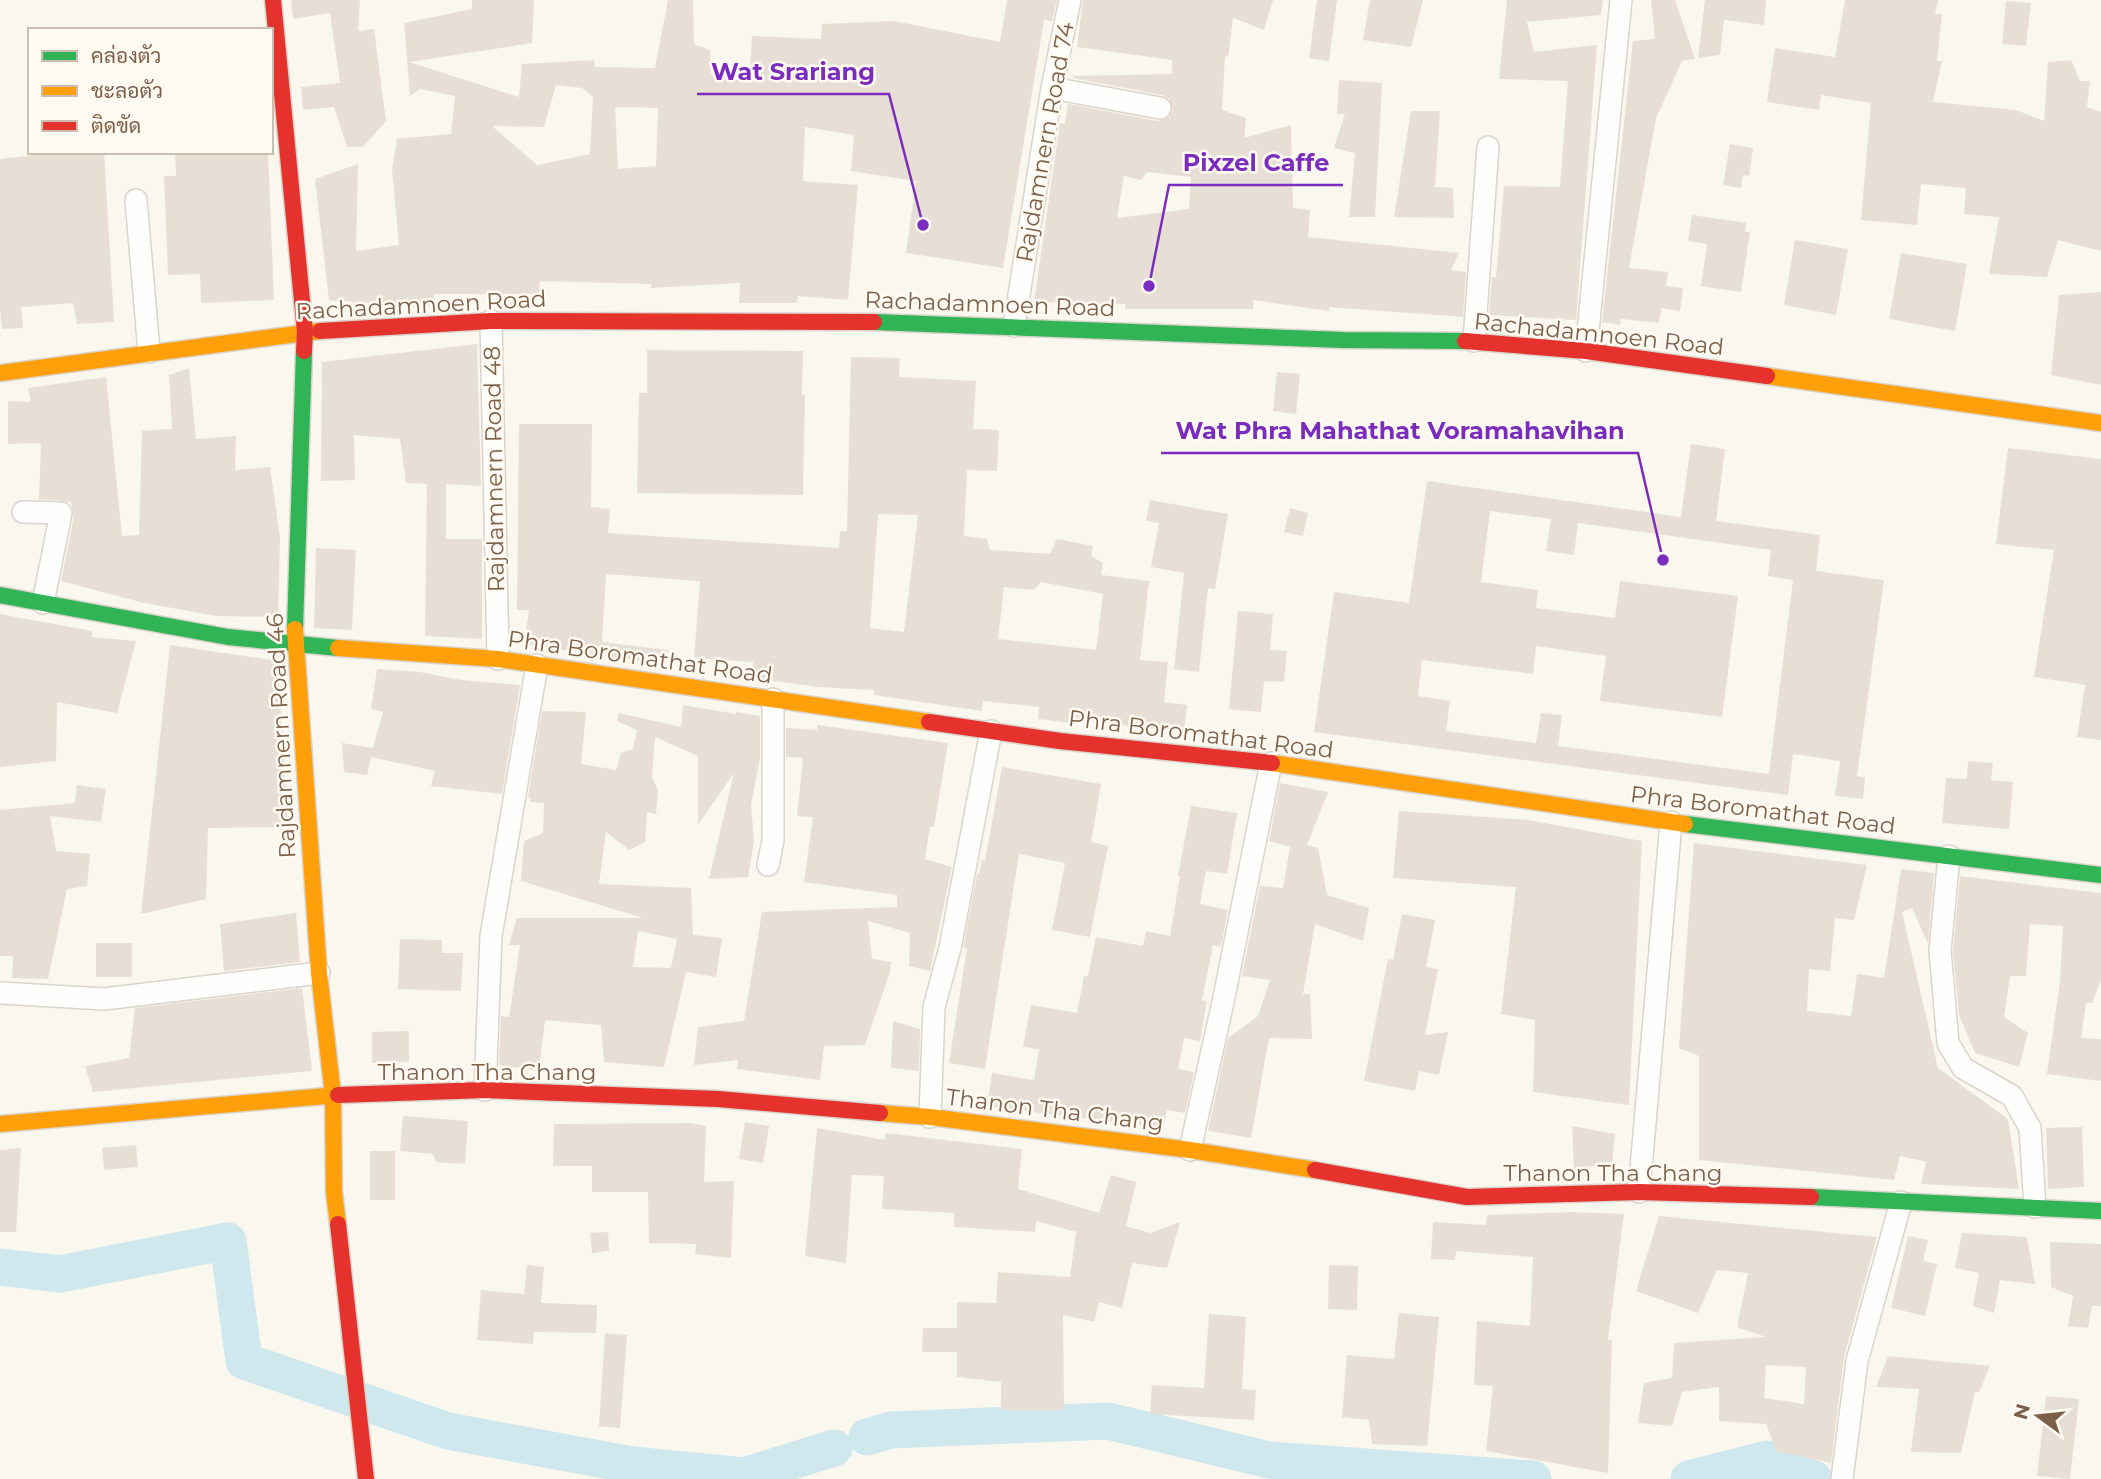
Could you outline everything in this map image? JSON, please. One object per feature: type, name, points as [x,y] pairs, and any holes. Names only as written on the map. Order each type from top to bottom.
[{"type":"street","points":[[273,0],[306,332]]},
{"type":"street","name":"Rajdamnern Road 74","points":[[1014,326],[1052,88],[1070,0]]},
{"type":"street","points":[[1586,351],[1621,0]]},
{"type":"street","points":[[1052,88],[1160,108]]},
{"type":"street","points":[[1474,341],[1488,146]]},
{"type":"street","points":[[136,200],[149,352]]},
{"type":"street","name":"Rachadamnoen Road","points":[[0,373],[306,332],[491,321],[825,321],[1343,340],[1474,341],[1586,351],[2101,423]]},
{"type":"street","name":"Rajdamnern Road 48","points":[[491,321],[498,659]]},
{"type":"street","name":"Rajdamnern Road 46","points":[[306,332],[295,645],[319,973],[333,1095],[334,1192],[366,1479]]},
{"type":"street","points":[[23,512],[61,513],[43,603]]},
{"type":"street","name":"Phra Boromathat Road","points":[[0,595],[228,637],[295,645],[498,659],[1060,741],[1271,763],[1671,822],[2101,875]]},
{"type":"street","points":[[485,1090],[491,936],[537,665]]},
{"type":"street","points":[[768,865],[773,839],[773,699]]},
{"type":"street","points":[[930,1117],[934,1007],[950,948],[991,731]]},
{"type":"street","points":[[1189,1150],[1223,1002],[1271,763]]},
{"type":"street","points":[[1639,1192],[1671,822]]},
{"type":"street","points":[[1949,856],[1940,951],[1948,1043],[1964,1068],[2012,1096],[2030,1128],[2035,1207]]},
{"type":"street","points":[[0,993],[104,999],[319,973]]},
{"type":"street","name":"Thanon Tha Chang","points":[[0,1124],[333,1095],[485,1090],[718,1099],[930,1117],[1189,1150],[1249,1158],[1467,1197],[1639,1192],[1778,1195],[2101,1211]]},
{"type":"street","points":[[1843,1472],[1857,1361],[1901,1202]]},
{"type":"building","points":[[291,0],[360,0],[358,31],[374,29],[386,121],[363,147],[347,147],[334,107],[303,110],[301,87],[340,83],[330,13],[293,19]]},
{"type":"building","points":[[472,0],[534,0],[532,43],[409,62],[519,97],[522,64],[594,60],[595,67],[655,68],[668,0],[693,0],[694,44],[710,50],[711,74],[749,82],[752,36],[821,39],[822,24],[894,21],[1000,42],[1007,0],[1057,0],[1052,21],[1044,20],[1003,268],[906,253],[916,181],[851,171],[854,135],[805,127],[803,181],[858,185],[848,300],[798,296],[797,303],[739,303],[740,283],[651,288],[652,284],[540,281],[539,294],[434,294],[435,306],[329,300],[315,179],[358,164],[356,251],[399,245],[392,170],[397,139],[451,134],[455,96],[420,89],[410,96],[404,23],[472,9]],"holes":[[[556,85],[582,88],[593,97],[590,154],[537,165],[492,126],[544,127]],[[615,107],[658,108],[656,166],[618,169]]]},
{"type":"building","points":[[1083,0],[1273,0],[1264,30],[1233,18],[1228,57],[1225,56],[1222,110],[1246,118],[1244,138],[1291,125],[1293,208],[1310,210],[1308,237],[1459,253],[1451,270],[1466,272],[1463,317],[1329,307],[1329,311],[1253,300],[1253,309],[1125,309],[1125,304],[1034,302],[1060,123],[1065,124],[1068,104],[1158,121],[1169,117],[1173,110],[1169,99],[1162,95],[1073,78],[1172,74],[1172,60],[1077,47]],"holes":[[[1147,172],[1191,177],[1189,209],[1117,218],[1124,176],[1141,180]]]},
{"type":"building","points":[[1317,0],[1337,0],[1329,61],[1309,58]]},
{"type":"building","points":[[1370,0],[1423,0],[1411,47],[1363,40]]},
{"type":"building","points":[[1507,0],[1603,0],[1601,15],[1527,22],[1534,52],[1597,45],[1576,320],[1489,315],[1492,277],[1496,277],[1504,186],[1560,187],[1568,81],[1499,79]]},
{"type":"building","points":[[1651,0],[1675,0],[1695,59],[1682,61],[1656,118],[1629,268],[1668,272],[1666,286],[1683,288],[1680,311],[1661,308],[1659,323],[1621,319],[1620,325],[1602,322],[1633,41],[1655,39]]},
{"type":"building","points":[[1705,0],[1766,0],[1764,25],[1724,20],[1720,55],[1698,58]]},
{"type":"building","points":[[1845,0],[1938,0],[1935,14],[1942,14],[1937,61],[1942,61],[1933,102],[2016,110],[2044,121],[2048,62],[2071,60],[2080,81],[2090,81],[2087,107],[2101,112],[2101,251],[2058,240],[2047,277],[1989,274],[1999,217],[1964,214],[1966,188],[1921,184],[1917,225],[1861,220],[1871,103],[1821,95],[1819,110],[1767,102],[1775,48],[1835,57]]},
{"type":"building","points":[[2006,1],[2031,3],[2026,46],[2002,44]]},
{"type":"building","points":[[1339,80],[1382,83],[1375,217],[1349,217],[1355,153],[1334,148],[1345,114],[1337,114]]},
{"type":"building","points":[[1411,111],[1440,111],[1435,187],[1453,188],[1454,218],[1394,217]]},
{"type":"building","points":[[1730,144],[1753,148],[1749,176],[1743,175],[1741,188],[1723,185]]},
{"type":"building","points":[[44,154],[104,154],[114,322],[77,324],[73,303],[21,307],[23,328],[2,329],[0,159]]},
{"type":"building","points":[[175,154],[268,154],[274,300],[201,303],[200,274],[168,275],[164,176],[176,176]]},
{"type":"building","points":[[1692,215],[1746,223],[1745,232],[1750,232],[1741,292],[1701,286],[1707,244],[1688,241]]},
{"type":"building","points":[[1795,240],[1848,249],[1836,315],[1784,305]]},
{"type":"building","points":[[1901,253],[1967,264],[1955,331],[1889,319]]},
{"type":"building","points":[[2101,292],[2101,385],[2051,375],[2059,295]]},
{"type":"building","points":[[477,344],[481,486],[446,484],[446,539],[482,539],[482,639],[425,636],[427,484],[406,483],[400,439],[354,435],[355,480],[321,481],[322,362]]},
{"type":"building","points":[[647,350],[803,351],[803,495],[637,493],[639,393],[647,393]]},
{"type":"building","points":[[851,357],[900,358],[899,377],[976,381],[973,429],[999,430],[997,471],[967,470],[964,536],[987,539],[990,550],[1050,554],[1057,539],[1093,546],[1091,556],[1103,563],[1101,575],[1149,581],[1140,660],[1168,662],[1164,702],[1187,705],[1184,732],[1078,720],[1078,724],[1038,719],[1039,707],[983,701],[982,711],[874,695],[874,690],[818,687],[752,678],[753,662],[694,658],[700,581],[606,574],[602,642],[668,650],[666,665],[524,644],[529,610],[517,610],[519,424],[592,424],[591,507],[610,509],[608,533],[839,548],[840,531],[847,531]],"holes":[[[878,514],[918,515],[904,632],[870,628]],[[1041,582],[1103,594],[1096,650],[998,639],[1004,587],[1034,590]]]},
{"type":"building","points":[[189,368],[196,439],[236,436],[235,470],[270,467],[280,537],[278,617],[217,616],[144,603],[61,581],[74,516],[71,502],[39,499],[41,443],[8,444],[8,401],[31,402],[28,388],[106,377],[122,536],[139,535],[142,431],[172,429],[169,375]]},
{"type":"building","points":[[1277,372],[1300,374],[1296,414],[1273,411]]},
{"type":"building","points":[[1691,444],[1725,449],[1716,521],[1820,535],[1816,571],[1884,580],[1857,776],[1865,777],[1863,799],[1835,796],[1840,761],[1793,754],[1788,795],[1314,732],[1334,592],[1409,603],[1427,481],[1681,517]],"holes":[[[1490,511],[1551,519],[1546,551],[1574,555],[1578,523],[1771,550],[1768,576],[1793,580],[1769,774],[1558,746],[1562,715],[1541,713],[1536,743],[1446,731],[1450,701],[1418,696],[1422,660],[1533,674],[1536,646],[1606,656],[1600,701],[1722,717],[1738,596],[1620,581],[1615,618],[1536,608],[1538,590],[1481,582]]]},
{"type":"building","points":[[2008,448],[2101,459],[2101,740],[2077,737],[2085,685],[2034,677],[2054,550],[1996,544]]},
{"type":"building","points":[[1150,500],[1228,514],[1215,589],[1208,588],[1199,672],[1174,669],[1184,573],[1151,567],[1159,523],[1146,521]]},
{"type":"building","points":[[1290,508],[1308,513],[1303,536],[1284,532]]},
{"type":"building","points":[[316,548],[356,550],[352,630],[314,628]]},
{"type":"building","points":[[1238,611],[1273,614],[1270,650],[1287,651],[1284,682],[1264,681],[1261,712],[1229,709]]},
{"type":"building","points":[[0,614],[92,631],[92,637],[136,641],[117,713],[57,702],[56,761],[0,767]]},
{"type":"building","points":[[170,645],[278,661],[288,827],[208,828],[206,899],[141,914]]},
{"type":"building","points":[[377,669],[520,685],[502,794],[431,786],[435,771],[371,757],[367,775],[344,772],[342,743],[373,748],[383,712],[371,709]]},
{"type":"building","points":[[683,705],[760,716],[760,758],[751,805],[754,841],[748,877],[709,879],[734,773],[698,825],[698,756],[655,737],[652,777],[658,790],[656,814],[647,812],[645,842],[629,850],[606,832],[599,884],[691,888],[693,935],[722,938],[716,977],[686,972],[664,1067],[604,1062],[601,1025],[545,1020],[539,1071],[499,1065],[501,1016],[509,1017],[520,945],[509,945],[517,918],[643,918],[521,881],[524,841],[543,833],[544,803],[530,802],[531,798],[528,797],[542,711],[586,712],[581,764],[616,770],[621,753],[633,749],[637,730],[617,721],[619,713],[681,727]],"holes":[[[638,931],[677,939],[671,968],[633,967]]]},
{"type":"building","points":[[817,725],[948,743],[934,827],[930,827],[925,859],[952,867],[930,971],[909,966],[910,933],[868,921],[872,959],[891,962],[865,1045],[824,1046],[820,1080],[737,1069],[738,1060],[694,1065],[698,1027],[744,1021],[762,912],[897,907],[897,895],[804,882],[813,817],[797,816],[803,758],[786,757],[786,728],[817,730]]},
{"type":"building","points":[[1968,761],[1993,763],[1991,780],[2013,782],[2009,829],[1942,823],[1946,778],[1967,779]]},
{"type":"building","points":[[1002,767],[1101,784],[1091,842],[1108,846],[1090,937],[1052,930],[1065,863],[1019,854],[985,1069],[949,1063],[967,948],[963,948],[977,874],[982,860],[985,861]]},
{"type":"building","points":[[1280,783],[1328,792],[1307,845],[1318,848],[1327,895],[1369,908],[1363,941],[1315,924],[1303,994],[1310,994],[1312,1039],[1269,1038],[1251,1138],[1208,1131],[1228,1038],[1258,1016],[1270,980],[1242,976],[1260,886],[1283,888],[1290,847],[1269,841]]},
{"type":"building","points":[[77,785],[106,789],[101,822],[50,816],[56,851],[90,854],[87,886],[67,889],[48,979],[12,978],[13,956],[0,956],[0,810],[75,803]]},
{"type":"building","points":[[1191,806],[1237,813],[1227,874],[1206,871],[1200,904],[1228,910],[1221,947],[1213,945],[1202,1000],[1207,1001],[1200,1041],[1184,1038],[1178,1069],[1194,1072],[1185,1113],[1167,1110],[1163,1128],[987,1106],[992,1073],[1034,1080],[1039,1049],[1023,1047],[1031,1005],[1077,1013],[1084,976],[1088,976],[1096,937],[1143,946],[1146,931],[1170,936]]},
{"type":"building","points":[[1399,811],[1528,820],[1642,841],[1629,1105],[1533,1092],[1535,1020],[1501,1014],[1516,887],[1393,878]]},
{"type":"building","points":[[1694,843],[1867,865],[1854,920],[1835,918],[1830,971],[1809,969],[1807,1011],[1851,1016],[1857,974],[1884,978],[1901,869],[1934,873],[1928,944],[1912,908],[1902,912],[1938,1068],[2008,1119],[2019,1189],[1921,1184],[1926,1162],[1900,1156],[1894,1180],[1699,1160],[1699,1056],[1679,1048]]},
{"type":"building","points":[[1960,876],[2101,893],[2101,980],[2092,1003],[2086,1003],[2081,1038],[2101,1039],[2101,1081],[2047,1074],[2060,981],[2063,926],[2030,924],[2026,976],[2010,976],[2004,1017],[2028,1033],[2019,1067],[1975,1053],[1959,1015],[1953,951]]},
{"type":"building","points":[[296,913],[300,962],[224,971],[220,924]]},
{"type":"building","points":[[1402,914],[1435,920],[1426,967],[1438,969],[1425,1035],[1448,1032],[1439,1075],[1419,1071],[1415,1091],[1364,1081],[1388,959],[1393,960]]},
{"type":"building","points":[[400,939],[442,940],[442,953],[463,953],[461,991],[398,989]]},
{"type":"building","points":[[96,943],[132,943],[132,977],[96,977]]},
{"type":"building","points":[[302,988],[312,1071],[93,1092],[85,1066],[129,1058],[135,1008]]},
{"type":"building","points":[[893,1021],[920,1029],[919,1071],[891,1068]]},
{"type":"building","points":[[409,1031],[409,1062],[372,1063],[372,1032]]},
{"type":"building","points":[[403,1116],[468,1121],[465,1164],[436,1162],[433,1154],[400,1151]]},
{"type":"building","points":[[745,1122],[769,1126],[763,1163],[739,1159]]},
{"type":"building","points":[[689,1123],[706,1126],[704,1182],[734,1181],[731,1258],[695,1254],[696,1244],[649,1243],[648,1192],[592,1192],[592,1166],[553,1166],[554,1124]]},
{"type":"building","points":[[1572,1126],[1615,1134],[1612,1163],[1574,1169]]},
{"type":"building","points":[[2082,1127],[2084,1187],[2048,1189],[2046,1128]]},
{"type":"building","points":[[817,1128],[885,1140],[885,1133],[936,1139],[937,1142],[937,1139],[1022,1149],[1018,1189],[1099,1213],[1111,1175],[1136,1182],[1126,1226],[1150,1233],[1180,1222],[1167,1268],[1132,1263],[1122,1308],[1099,1302],[1094,1322],[1063,1315],[1064,1410],[1001,1410],[1001,1382],[957,1377],[957,1352],[922,1352],[923,1328],[957,1328],[957,1302],[996,1303],[998,1272],[1070,1277],[1076,1232],[1036,1221],[1035,1232],[954,1227],[954,1213],[882,1209],[884,1176],[852,1175],[846,1263],[805,1256]]},
{"type":"building","points":[[136,1145],[138,1167],[104,1170],[102,1148]]},
{"type":"building","points":[[21,1148],[16,1232],[0,1232],[0,1150]]},
{"type":"building","points":[[370,1151],[395,1151],[395,1200],[370,1200]]},
{"type":"building","points":[[1571,1212],[1624,1214],[1608,1340],[1612,1340],[1608,1473],[1486,1451],[1493,1386],[1474,1385],[1477,1321],[1530,1326],[1533,1257],[1456,1251],[1455,1260],[1431,1259],[1433,1222],[1486,1225],[1487,1215]]},
{"type":"building","points":[[1659,1216],[1877,1237],[1844,1357],[1831,1463],[1776,1451],[1766,1424],[1719,1421],[1719,1387],[1682,1392],[1672,1426],[1638,1423],[1644,1383],[1672,1378],[1674,1343],[1766,1337],[1737,1327],[1748,1273],[1717,1270],[1698,1313],[1636,1291]],"holes":[[[1766,1365],[1806,1367],[1804,1404],[1764,1398]]]},
{"type":"building","points":[[608,1232],[609,1251],[592,1253],[590,1233]]},
{"type":"building","points":[[1962,1233],[2027,1237],[2035,1284],[2000,1280],[1994,1313],[1973,1306],[1979,1273],[1955,1268]]},
{"type":"building","points":[[1908,1236],[1928,1240],[1923,1261],[1937,1264],[1925,1316],[1891,1308]]},
{"type":"building","points":[[2050,1242],[2101,1244],[2101,1306],[2092,1306],[2088,1328],[2068,1326],[2073,1296],[2051,1287]]},
{"type":"building","points":[[527,1265],[544,1267],[541,1303],[597,1305],[596,1333],[534,1332],[533,1344],[477,1340],[481,1290],[524,1294]]},
{"type":"building","points":[[1329,1265],[1358,1266],[1357,1310],[1328,1309]]},
{"type":"building","points":[[1399,1313],[1439,1317],[1427,1446],[1372,1444],[1369,1420],[1342,1417],[1347,1355],[1394,1359]]},
{"type":"building","points":[[1209,1314],[1246,1317],[1242,1389],[1256,1390],[1254,1420],[1150,1414],[1152,1385],[1204,1388]]},
{"type":"building","points":[[605,1333],[627,1335],[620,1428],[599,1426]]},
{"type":"building","points":[[1888,1356],[1990,1366],[1979,1392],[1975,1392],[1961,1453],[1911,1452],[1919,1389],[1876,1387]]},
{"type":"building","points":[[2046,1396],[2079,1399],[2070,1479],[2037,1476]]},
{"type":"waterway","points":[[0,1267],[60,1274],[228,1241],[244,1361],[448,1431],[632,1465],[744,1476],[834,1448]]},
{"type":"waterway","points":[[867,1437],[891,1430],[1108,1421],[1269,1460],[1533,1479]]},
{"type":"waterway","points":[[1689,1479],[1767,1459],[1814,1479]]},
{"type":"traffic: fast","points":[[874,322],[1343,340],[1465,341]]},
{"type":"traffic: fast","points":[[295,629],[304,351]]},
{"type":"traffic: fast","points":[[0,595],[228,637],[338,648]]},
{"type":"traffic: fast","points":[[1685,824],[2101,875]]},
{"type":"traffic: fast","points":[[1811,1197],[2101,1211]]},
{"type":"traffic: slow","points":[[0,373],[320,331]]},
{"type":"traffic: slow","points":[[1767,376],[2101,423]]},
{"type":"traffic: slow","points":[[295,629],[319,973],[333,1095],[334,1192],[338,1224]]},
{"type":"traffic: slow","points":[[338,648],[498,659],[929,722]]},
{"type":"traffic: slow","points":[[1272,763],[1685,824]]},
{"type":"traffic: slow","points":[[0,1124],[338,1095]]},
{"type":"traffic: slow","points":[[880,1113],[1190,1150],[1315,1170]]},
{"type":"traffic: jam","points":[[273,0],[305,332],[304,351]]},
{"type":"traffic: jam","points":[[320,331],[491,321],[874,322]]},
{"type":"traffic: jam","points":[[1465,341],[1586,351],[1767,376]]},
{"type":"traffic: jam","points":[[929,722],[1060,741],[1272,763]]},
{"type":"traffic: jam","points":[[338,1095],[485,1090],[718,1099],[880,1113]]},
{"type":"traffic: jam","points":[[1315,1170],[1467,1197],[1639,1192],[1811,1197]]},
{"type":"traffic: jam","points":[[338,1224],[366,1479]]},
{"type":"place","name":"Wat Srariang","points":[[923,225]]},
{"type":"place","name":"Pixzel Caffe","points":[[1149,286]]},
{"type":"place","name":"Wat Phra Mahathat Voramahavihan","points":[[1663,560]]}]
